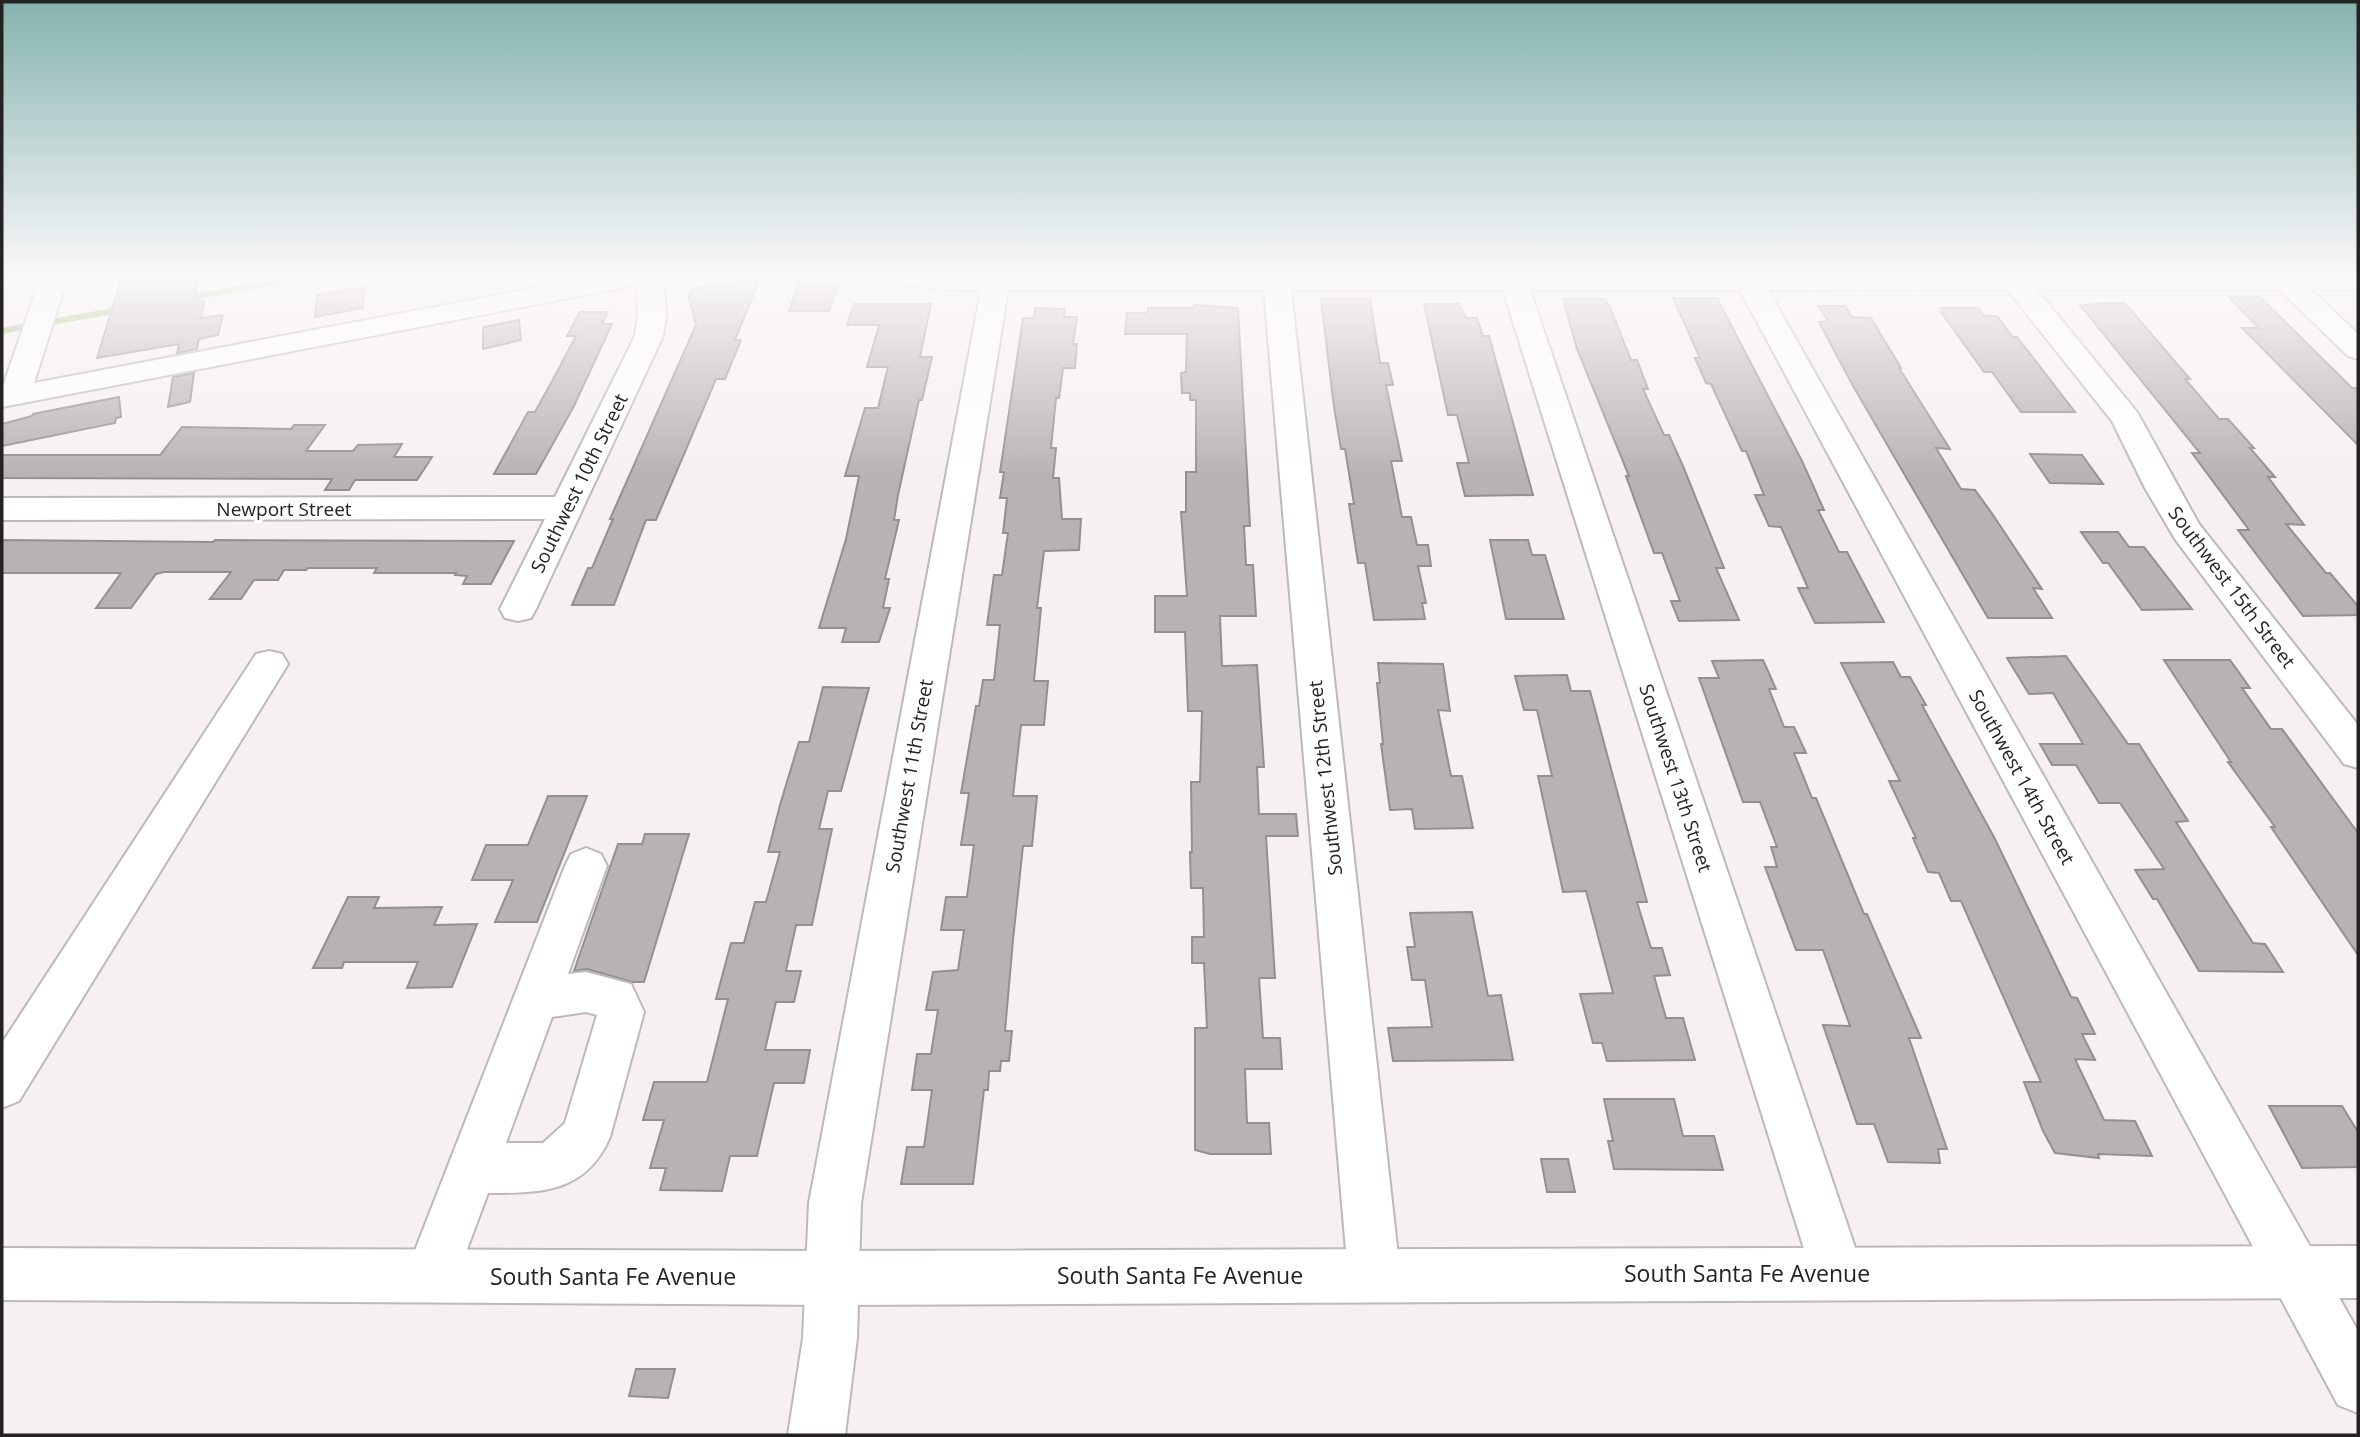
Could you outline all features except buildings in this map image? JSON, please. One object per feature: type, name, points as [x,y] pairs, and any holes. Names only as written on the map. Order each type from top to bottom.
[{"type":"street","points":[[9,396],[31,343]]},
{"type":"street","points":[[9,396],[287,343]]},
{"type":"street","name":"Southwest 10th Street","points":[[517,609],[646,343]]},
{"type":"street","name":"Southwest 11th Street","points":[[816,1435],[830,1338],[836,1194],[986,343]]},
{"type":"street","name":"Southwest 12th Street","points":[[1283,343],[1374,1274]]},
{"type":"street","name":"Southwest 13th Street","points":[[1534,343],[1838,1274]]},
{"type":"street","name":"Southwest 14th Street","points":[[1784,343],[2358,1385]]},
{"type":"street","name":"Southwest 15th Street","points":[[2065,343],[2126,419],[2161,488],[2187,531],[2358,753]]},
{"type":"street","name":"Newport Street","points":[[2,509],[566,508]]},
{"type":"street","points":[[2,1085],[270,664]]},
{"type":"street","points":[[432,1276],[586,866]]},
{"type":"street","points":[[472,1168],[556,1164],[585,1137],[621,1012],[615,999],[586,992],[537,998]]},
{"type":"street","name":"South Santa Fe Avenue","points":[[2,1274],[831,1278],[2358,1272]]}]
